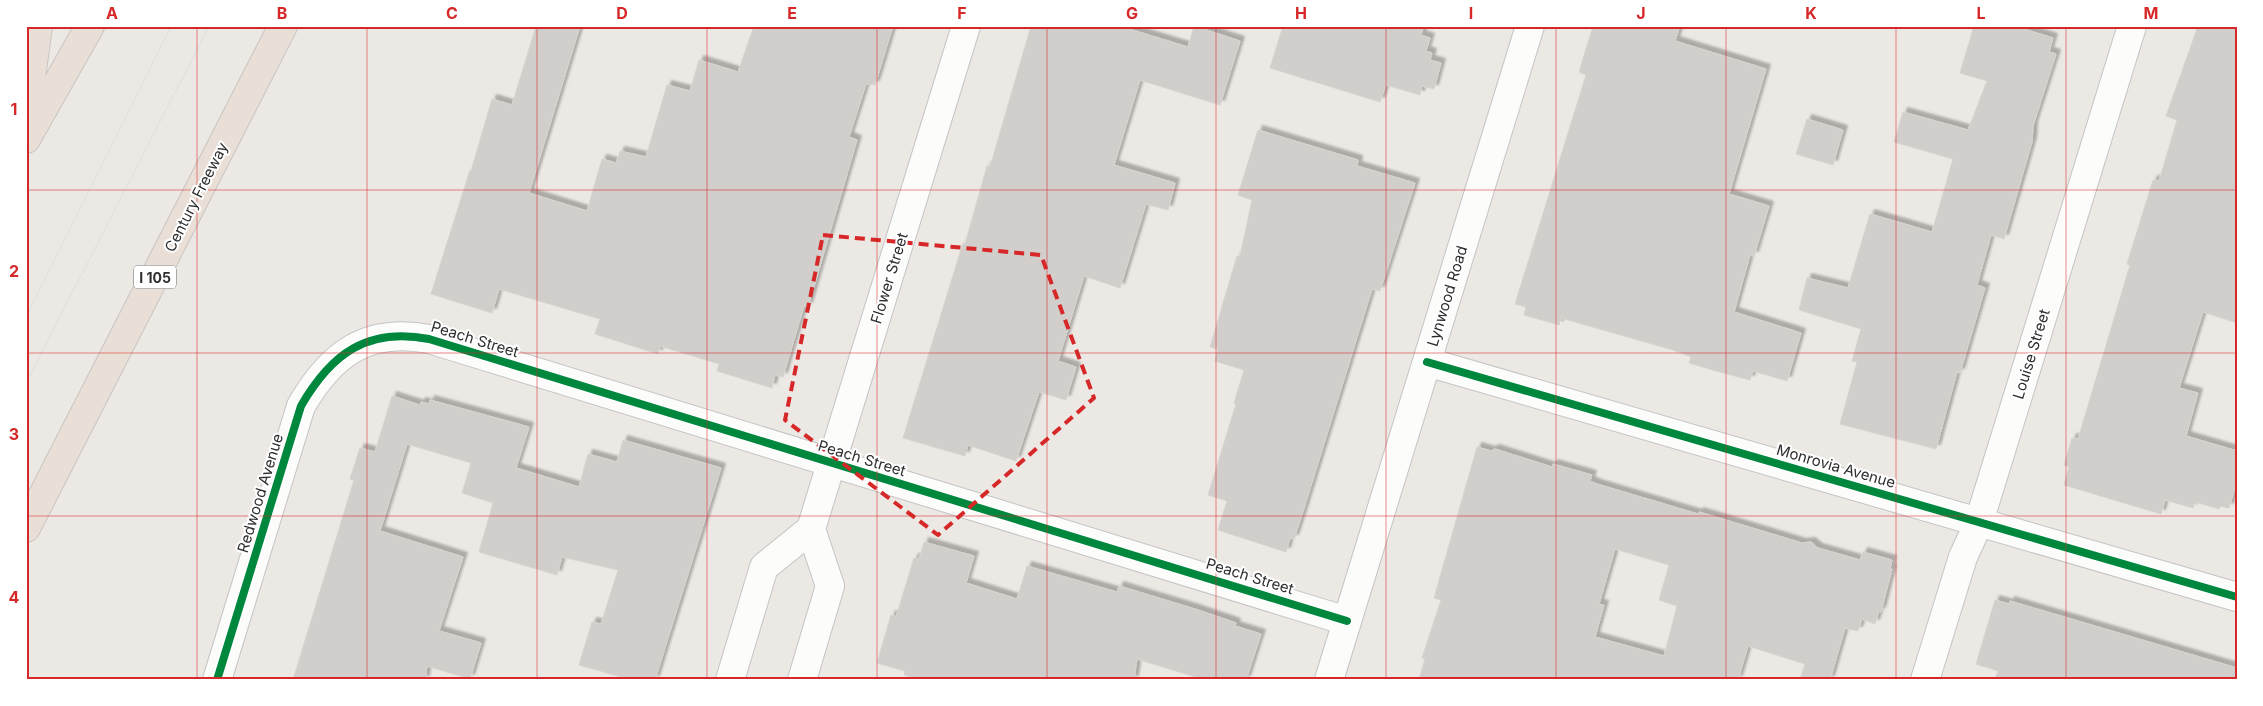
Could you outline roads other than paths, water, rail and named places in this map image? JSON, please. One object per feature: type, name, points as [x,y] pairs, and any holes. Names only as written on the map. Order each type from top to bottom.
[{"type":"highway","points":[[26,114],[38,26]]},
{"type":"highway","points":[[26,139],[90,26]]},
{"type":"highway","name":"Century Freeway","points":[[26,528],[283,26]]},
{"type":"street","name":"Flower Street","points":[[811,529],[966,26]]},
{"type":"street","name":"Lynwood Road","points":[[1329,680],[1530,26]]},
{"type":"street","name":"Louise Street","points":[[1925,680],[1963,557],[1979,522],[2132,26]]},
{"type":"street","name":"Peach Street","points":[[368,341],[396,335],[429,339],[1347,621]]},
{"type":"street","name":"Redwood Avenue","points":[[217,680],[301,406],[313,386],[329,367],[348,351],[368,341]]},
{"type":"street","name":"Monrovia Avenue","points":[[1427,362],[2237,597]]},
{"type":"street","points":[[730,680],[764,568],[811,529],[830,586],[802,680]]},
{"type":"tram line","points":[[26,317],[171,26]]},
{"type":"tram line","points":[[26,383],[209,26]]}]
